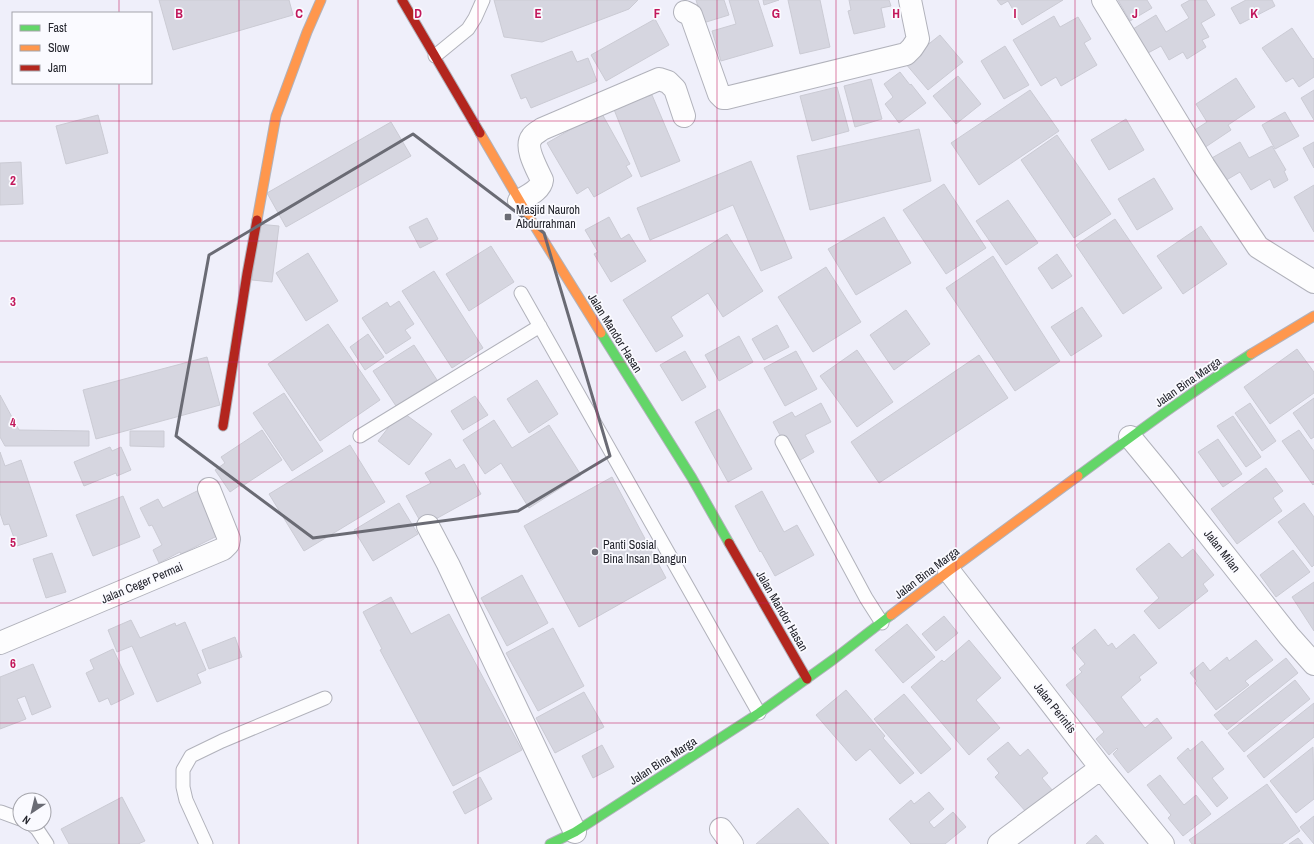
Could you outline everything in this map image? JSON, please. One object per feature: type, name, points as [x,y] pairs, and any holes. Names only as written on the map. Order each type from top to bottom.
[{"type":"street","points":[[223,426],[247,274],[276,116],[307,32],[321,0]]},
{"type":"street","name":"Jalan Mandor Hasan","points":[[402,0],[519,201],[692,478],[807,679]]},
{"type":"street","points":[[686,12],[691,15],[719,94],[724,98],[906,54],[918,39],[910,0]]},
{"type":"street","points":[[1103,0],[1204,166],[1258,247],[1314,282]]},
{"type":"street","points":[[519,201],[539,188],[542,184],[542,180],[529,151],[528,144],[531,138],[542,129],[659,79],[668,82],[675,90],[684,116]]},
{"type":"street","name":"Jalan Bina Marga","points":[[551,844],[575,832],[759,713],[807,679],[949,571],[1130,437],[1221,373],[1314,316]]},
{"type":"street","name":"Jalan Milan","points":[[1130,437],[1289,636],[1314,664]]},
{"type":"street","name":"Jalan Ceger Permai","points":[[0,644],[223,549],[228,544],[229,539],[209,489]]},
{"type":"street","points":[[428,526],[448,564],[575,832]]},
{"type":"street","name":"Jalan Perintis","points":[[949,571],[1101,768],[1163,844]]},
{"type":"street","points":[[1000,844],[1101,768]]},
{"type":"lane","points":[[435,56],[468,29],[476,18],[483,0]]},
{"type":"lane","points":[[521,293],[759,713]]},
{"type":"lane","points":[[360,436],[540,326]]},
{"type":"lane","points":[[782,442],[866,598],[882,622]]},
{"type":"lane","points":[[206,844],[186,800],[183,787],[183,770],[191,756],[222,741],[324,698]]},
{"type":"lane","points":[[1,812],[12,815]]},
{"type":"lane","points":[[39,832],[47,844]]},
{"type":"highlighted area","points":[[413,134],[544,233],[610,456],[518,511],[313,538],[176,436],[209,255]]},
{"type":"building","points":[[159,0],[289,0],[293,15],[173,50]]},
{"type":"building","points":[[494,0],[638,0],[629,9],[542,42],[504,37]]},
{"type":"building","points":[[696,0],[724,0],[729,15],[703,23]]},
{"type":"building","points":[[729,0],[758,0],[773,46],[721,61],[712,31],[736,24]]},
{"type":"building","points":[[763,0],[779,0],[764,5]]},
{"type":"building","points":[[788,0],[820,0],[830,47],[800,54]]},
{"type":"building","points":[[849,0],[889,0],[891,6],[881,8],[885,27],[854,34],[848,11],[851,10]]},
{"type":"building","points":[[997,0],[1063,0],[1022,25],[1008,1],[1001,5]]},
{"type":"building","points":[[1118,0],[1147,0],[1152,8],[1130,21]]},
{"type":"building","points":[[1190,0],[1206,0],[1215,15],[1201,23],[1209,37],[1202,40],[1206,47],[1187,59],[1183,52],[1169,60],[1161,46],[1148,53],[1133,29],[1156,15],[1166,32],[1189,18],[1181,5]]},
{"type":"building","points":[[1246,0],[1272,0],[1275,6],[1240,24],[1231,8]]},
{"type":"building","points":[[1054,16],[1060,27],[1078,17],[1091,39],[1084,43],[1097,65],[1061,86],[1056,77],[1041,86],[1013,40]]},
{"type":"building","points":[[655,19],[669,45],[606,81],[591,55]]},
{"type":"building","points":[[1292,28],[1313,59],[1314,58],[1314,77],[1299,87],[1293,78],[1286,82],[1262,48]]},
{"type":"building","points":[[940,35],[963,62],[928,90],[905,63]]},
{"type":"building","points":[[1005,46],[1029,85],[1004,99],[981,61]]},
{"type":"building","points":[[572,51],[577,62],[588,58],[597,81],[531,108],[526,97],[521,99],[511,75]]},
{"type":"building","points":[[900,72],[926,103],[899,123],[885,104],[893,97],[884,84]]},
{"type":"building","points":[[958,76],[981,104],[956,124],[933,96]]},
{"type":"building","points":[[1236,78],[1255,107],[1228,125],[1231,130],[1201,150],[1190,133],[1207,122],[1196,104]]},
{"type":"building","points":[[871,79],[882,119],[855,127],[844,86]]},
{"type":"building","points":[[837,87],[849,131],[812,141],[800,96]]},
{"type":"building","points":[[1030,90],[1059,131],[979,185],[951,143]]},
{"type":"building","points":[[1314,90],[1314,120],[1301,98]]},
{"type":"building","points":[[652,95],[680,161],[641,177],[613,107]]},
{"type":"building","points":[[601,112],[630,164],[626,166],[632,176],[594,197],[588,187],[577,194],[547,143]]},
{"type":"building","points":[[1285,112],[1299,136],[1275,149],[1262,125]]},
{"type":"building","points":[[98,115],[108,153],[66,164],[56,126]]},
{"type":"building","points":[[1126,119],[1144,150],[1109,170],[1091,140]]},
{"type":"building","points":[[391,122],[411,156],[286,227],[267,193]]},
{"type":"building","points":[[919,129],[931,181],[810,210],[797,156]]},
{"type":"building","points":[[1057,135],[1111,214],[1074,238],[1021,160]]},
{"type":"building","points":[[1240,142],[1249,158],[1272,146],[1286,170],[1284,171],[1288,180],[1274,188],[1270,179],[1251,190],[1240,172],[1223,182],[1210,159]]},
{"type":"building","points":[[1314,142],[1314,168],[1303,148]]},
{"type":"building","points":[[751,161],[792,258],[761,271],[733,205],[650,240],[637,208]]},
{"type":"building","points":[[21,162],[23,204],[0,205],[0,163]]},
{"type":"building","points":[[1154,178],[1173,209],[1137,230],[1118,199]]},
{"type":"building","points":[[944,184],[986,248],[946,274],[903,210]]},
{"type":"building","points":[[1314,185],[1314,232],[1294,197]]},
{"type":"building","points":[[1008,200],[1038,243],[1006,265],[976,221]]},
{"type":"building","points":[[609,217],[621,239],[629,234],[646,261],[611,282],[594,254],[598,252],[585,230]]},
{"type":"building","points":[[884,217],[911,263],[856,295],[828,249]]},
{"type":"building","points":[[427,218],[438,239],[420,248],[409,227]]},
{"type":"building","points":[[1115,219],[1162,288],[1123,314],[1076,245]]},
{"type":"building","points":[[258,224],[279,226],[272,282],[252,280]]},
{"type":"building","points":[[1201,226],[1227,264],[1183,294],[1157,256]]},
{"type":"building","points":[[727,234],[763,291],[723,317],[708,293],[671,317],[683,336],[656,352],[623,300]]},
{"type":"building","points":[[491,246],[514,282],[469,311],[446,274]]},
{"type":"building","points":[[308,253],[338,301],[306,321],[276,273]]},
{"type":"building","points":[[1057,254],[1072,276],[1052,289],[1038,268]]},
{"type":"building","points":[[993,256],[1060,361],[1015,391],[946,288]]},
{"type":"building","points":[[826,267],[861,322],[813,352],[778,297]]},
{"type":"building","points":[[434,271],[483,348],[452,368],[402,291]]},
{"type":"building","points":[[399,301],[414,324],[405,330],[411,338],[386,354],[362,318],[387,302],[390,307]]},
{"type":"building","points":[[1082,307],[1102,336],[1071,356],[1051,327]]},
{"type":"building","points":[[906,310],[930,344],[894,370],[870,335]]},
{"type":"building","points":[[328,324],[380,400],[320,441],[268,364]]},
{"type":"building","points":[[777,325],[789,347],[764,360],[752,339]]},
{"type":"building","points":[[368,334],[384,357],[365,370],[350,347]]},
{"type":"building","points":[[739,336],[753,362],[719,381],[705,355]]},
{"type":"building","points":[[414,345],[437,380],[396,406],[373,371]]},
{"type":"building","points":[[1297,349],[1314,372],[1314,393],[1270,424],[1244,387]]},
{"type":"building","points":[[857,350],[893,402],[857,427],[820,376]]},
{"type":"building","points":[[685,351],[706,387],[682,401],[660,365]]},
{"type":"building","points":[[796,351],[817,389],[785,406],[764,368]]},
{"type":"building","points":[[979,355],[1008,398],[879,483],[851,442]]},
{"type":"building","points":[[207,357],[220,405],[96,439],[83,390]]},
{"type":"building","points":[[537,380],[558,414],[529,433],[507,399]]},
{"type":"building","points":[[284,393],[323,451],[292,471],[253,413]]},
{"type":"building","points":[[0,395],[19,430],[89,431],[89,446],[5,446],[0,437]]},
{"type":"building","points":[[475,396],[488,415],[463,430],[451,411]]},
{"type":"building","points":[[1314,398],[1314,437],[1311,439],[1293,413]]},
{"type":"building","points":[[821,403],[831,422],[805,435],[814,452],[795,463],[773,422],[792,412],[795,417]]},
{"type":"building","points":[[1250,403],[1276,441],[1262,451],[1235,413]]},
{"type":"building","points":[[719,409],[752,469],[728,482],[695,422]]},
{"type":"building","points":[[401,411],[432,434],[409,465],[378,441]]},
{"type":"building","points":[[1233,416],[1261,457],[1246,467],[1217,426]]},
{"type":"building","points":[[494,420],[512,448],[549,425],[581,475],[529,508],[501,463],[485,474],[463,440]]},
{"type":"building","points":[[262,430],[282,460],[241,487],[240,485],[230,492],[215,470],[225,463],[221,457]]},
{"type":"building","points":[[1299,430],[1314,451],[1313,485],[1282,441]]},
{"type":"building","points":[[130,431],[164,431],[164,447],[130,446]]},
{"type":"building","points":[[1218,439],[1242,474],[1223,487],[1198,452]]},
{"type":"building","points":[[350,445],[385,502],[304,551],[269,494]]},
{"type":"building","points":[[110,447],[112,451],[121,447],[131,470],[117,476],[116,473],[84,486],[74,462]]},
{"type":"building","points":[[0,452],[5,466],[21,460],[47,536],[17,546],[9,524],[4,525],[0,513]]},
{"type":"building","points":[[450,459],[456,469],[464,464],[481,494],[423,526],[406,496],[431,483],[425,473]]},
{"type":"building","points":[[1266,468],[1283,491],[1273,498],[1282,511],[1237,544],[1211,509]]},
{"type":"building","name":"Panti Sosial Bina Insan Bangun","points":[[612,477],[666,578],[579,627],[524,526]]},
{"type":"building","points":[[199,490],[221,534],[159,563],[153,550],[162,545],[152,525],[149,526],[140,508],[158,499],[163,508]]},
{"type":"building","points":[[762,491],[784,532],[797,525],[814,555],[775,576],[735,506]]},
{"type":"building","points":[[123,496],[140,537],[93,556],[76,515]]},
{"type":"building","points":[[399,503],[418,534],[373,561],[354,530]]},
{"type":"building","points":[[1304,503],[1314,517],[1314,565],[1312,567],[1278,522]]},
{"type":"building","points":[[1169,543],[1182,558],[1193,549],[1214,575],[1203,584],[1208,591],[1159,629],[1144,611],[1159,598],[1136,569]]},
{"type":"building","points":[[1293,550],[1310,572],[1276,597],[1260,575]]},
{"type":"building","points":[[52,553],[66,592],[46,598],[33,559]]},
{"type":"building","points":[[522,575],[548,623],[507,646],[481,598]]},
{"type":"building","points":[[1314,582],[1314,631],[1292,597]]},
{"type":"building","points":[[391,597],[411,634],[449,614],[522,750],[453,786],[380,650],[382,649],[363,612]]},
{"type":"building","points":[[944,616],[958,633],[936,651],[922,634]]},
{"type":"building","points":[[131,620],[140,638],[175,623],[176,626],[185,622],[206,670],[197,674],[201,683],[157,702],[132,646],[117,652],[108,630]]},
{"type":"building","points":[[907,624],[935,657],[903,683],[875,650]]},
{"type":"building","points":[[553,628],[584,686],[538,711],[506,653]]},
{"type":"building","points":[[1095,629],[1108,646],[1112,643],[1116,649],[1134,634],[1157,663],[1139,677],[1141,680],[1121,697],[1145,728],[1157,718],[1172,738],[1128,773],[1113,754],[1118,749],[1117,748],[1109,755],[1096,739],[1104,732],[1066,685],[1082,672],[1079,669],[1085,664],[1072,648]]},
{"type":"building","points":[[235,637],[242,657],[209,669],[202,650]]},
{"type":"building","points":[[969,640],[1001,678],[976,700],[1000,728],[969,755],[911,687],[942,660],[944,662]]},
{"type":"building","points":[[1256,640],[1273,660],[1245,681],[1249,685],[1216,710],[1195,683],[1197,681],[1190,673],[1203,662],[1210,671],[1227,657],[1229,661]]},
{"type":"building","points":[[113,649],[134,694],[111,705],[108,698],[99,702],[86,673],[94,669],[90,660]]},
{"type":"building","points":[[1286,658],[1298,673],[1227,730],[1214,715]]},
{"type":"building","points":[[33,664],[51,707],[32,715],[25,696],[17,699],[26,719],[0,729],[0,677]]},
{"type":"building","points":[[1295,680],[1310,699],[1244,752],[1228,733]]},
{"type":"building","points":[[846,690],[885,736],[883,738],[914,773],[900,784],[870,749],[856,761],[816,715]]},
{"type":"building","points":[[584,692],[604,727],[555,753],[536,718]]},
{"type":"building","points":[[904,694],[951,749],[921,774],[874,719]]},
{"type":"building","points":[[1314,703],[1314,737],[1264,778],[1247,756]]},
{"type":"building","points":[[1202,741],[1224,769],[1212,778],[1228,798],[1217,807],[1177,758],[1188,748],[1190,751]]},
{"type":"building","points":[[1008,742],[1020,756],[1028,749],[1048,773],[1042,778],[1053,791],[1027,813],[995,777],[999,773],[987,759]]},
{"type":"building","points":[[602,745],[614,767],[593,778],[582,756]]},
{"type":"building","points":[[1313,747],[1314,799],[1296,813],[1270,781]]},
{"type":"building","points":[[1160,775],[1184,805],[1196,795],[1211,814],[1183,836],[1168,818],[1171,815],[1147,785]]},
{"type":"building","points":[[480,777],[492,799],[465,814],[453,792]]},
{"type":"building","points":[[1267,784],[1300,831],[1282,844],[1192,844],[1189,840]]},
{"type":"building","points":[[929,792],[944,809],[929,822],[934,828],[953,812],[966,827],[945,844],[911,844],[889,819],[911,800],[914,804]]},
{"type":"building","points":[[122,797],[145,841],[138,844],[69,844],[61,829]]},
{"type":"building","points":[[798,808],[829,844],[756,844]]},
{"type":"building","points":[[1314,816],[1314,844],[1300,827]]},
{"type":"building","points":[[1096,835],[1104,844],[1086,844]]},
{"type":"building","points":[[1298,838],[1303,844],[1289,844]]},
{"type":"traffic: fast","points":[[601,333],[692,478],[729,543]]},
{"type":"traffic: fast","points":[[1078,476],[1185,398],[1251,354]]},
{"type":"traffic: fast","points":[[550,844],[575,832],[759,713],[834,659],[891,615]]},
{"type":"traffic: slow","points":[[257,220],[276,116],[307,32],[321,0]]},
{"type":"traffic: slow","points":[[480,133],[529,217],[601,333]]},
{"type":"traffic: slow","points":[[1251,354],[1314,316]]},
{"type":"traffic: slow","points":[[891,615],[1078,476]]},
{"type":"traffic: jam","points":[[402,0],[480,133]]},
{"type":"traffic: jam","points":[[223,426],[257,220]]},
{"type":"traffic: jam","points":[[729,543],[807,679]]},
{"type":"place","name":"Masjid Nauroh Abdurrahman","points":[[508,217]]},
{"type":"place","name":"Panti Sosial Bina Insan Bangun","points":[[595,552]]}]
